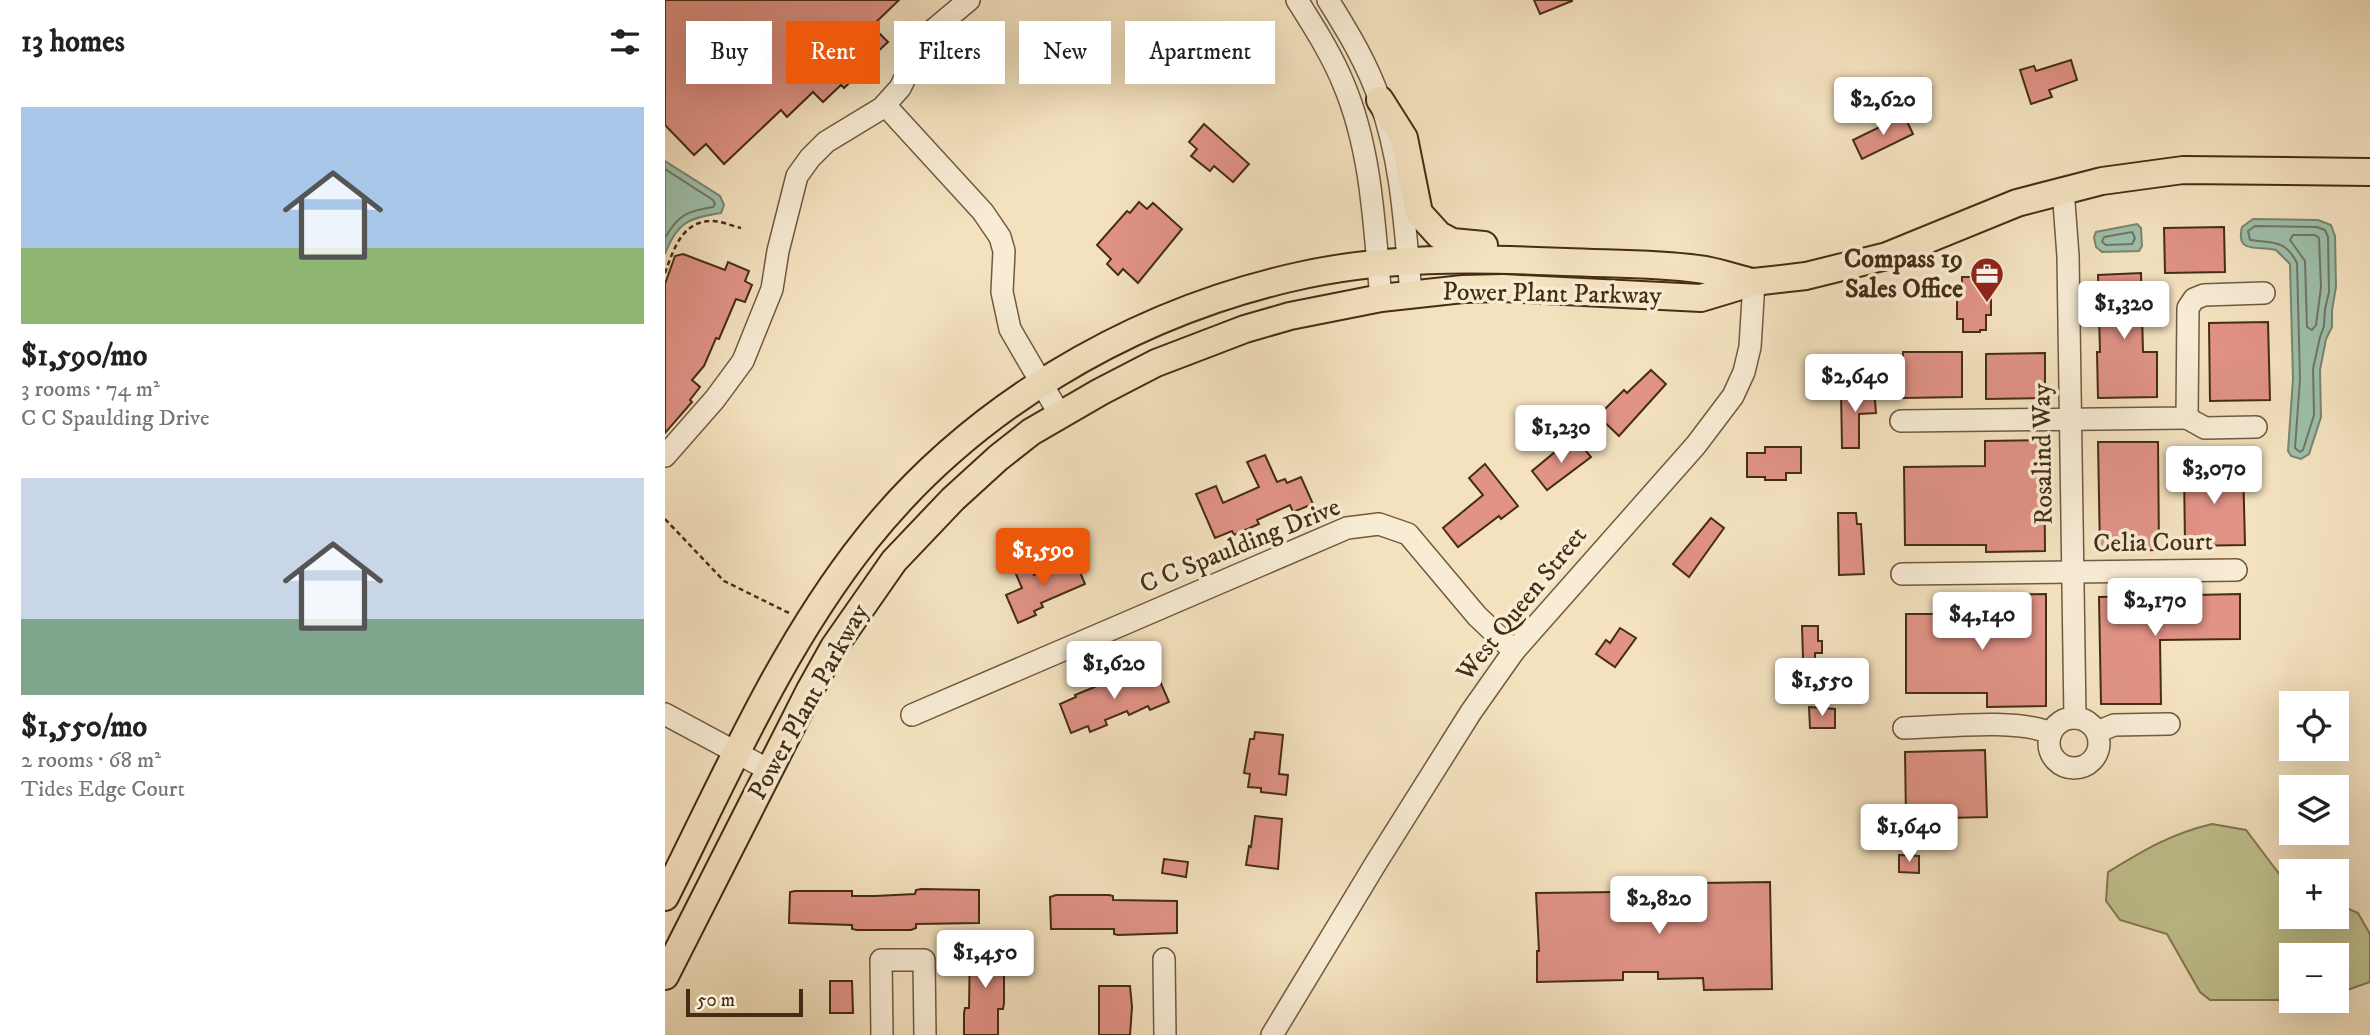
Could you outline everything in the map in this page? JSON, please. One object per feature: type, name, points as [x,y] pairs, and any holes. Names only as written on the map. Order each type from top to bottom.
[{"type":"main road","points":[[1380,100],[1404,138],[1419,213],[1439,235],[1452,242],[1468,244],[1560,250],[1595,264]]},
{"type":"main road","name":"Power Plant Parkway","points":[[665,975],[834,646],[894,561],[953,499],[997,458],[1031,432],[1156,363],[1188,349],[1279,319],[1411,293],[1503,288],[1701,298],[1754,282],[1806,276],[1887,256],[1984,215],[2063,189],[2102,181],[2183,170],[2370,172]]},
{"type":"main road","name":"Power Plant Parkway","points":[[665,897],[804,629],[867,538],[929,471],[1004,408],[1099,350],[1177,313],[1290,278],[1378,264],[1461,258],[1700,269],[1754,282]]},
{"type":"street","points":[[665,456],[715,398],[743,360],[772,289],[778,251],[797,176],[826,142],[885,105],[900,88],[922,44],[932,31],[968,0]]},
{"type":"street","points":[[1297,0],[1333,60],[1356,120],[1370,186],[1381,298]]},
{"type":"street","points":[[1328,0],[1366,65],[1392,142],[1402,200],[1411,293]]},
{"type":"street","points":[[885,105],[983,212],[1000,237],[1004,251],[1002,292],[1010,329],[1060,415]]},
{"type":"street","name":"Rosalind Way","points":[[2063,189],[2068,256],[2075,718]]},
{"type":"street","name":"West Queen Street","points":[[1272,1035],[1471,712],[1514,651],[1718,420],[1744,372],[1750,347],[1754,282]]},
{"type":"street","points":[[2187,418],[2188,308],[2194,299],[2204,295],[2264,293]]},
{"type":"street","points":[[1901,421],[2187,418],[2204,428],[2256,427]]},
{"type":"street","name":"C C Spaulding Drive","points":[[912,715],[1347,528],[1379,524],[1408,534],[1477,616],[1514,651]]},
{"type":"street","name":"Celia Court","points":[[1902,574],[2236,570]]},
{"type":"street","points":[[665,714],[769,770]]},
{"type":"street","points":[[2075,718],[2088,722],[2097,732],[2097,755],[2086,766],[2071,769],[2057,762],[2052,756],[2048,741],[2050,733],[2060,722],[2075,718]]},
{"type":"street","points":[[2097,732],[2114,725],[2169,724]]},
{"type":"street","points":[[1904,728],[2022,725],[2050,733]]},
{"type":"street","points":[[1164,959],[1165,1035]]},
{"type":"street","points":[[882,1035],[881,960],[924,960],[925,1035]]},
{"type":"path","points":[[665,273],[675,246],[687,229],[711,220],[741,229]]},
{"type":"path","points":[[665,519],[724,581],[789,613]]},
{"type":"shaded area","points":[[2212,824],[2246,830],[2279,874],[2279,929],[2349,929],[2349,909],[2358,913],[2370,934],[2370,982],[2349,989],[2349,943],[2279,943],[2279,1000],[2210,1000],[2200,992],[2167,934],[2120,920],[2106,901],[2108,872],[2170,838]]},
{"type":"water","points":[[665,161],[720,196],[724,205],[721,213],[685,223],[674,235],[665,254]]},
{"type":"water","points":[[2253,219],[2318,220],[2331,225],[2335,236],[2336,287],[2332,327],[2326,339],[2320,370],[2321,417],[2309,454],[2301,459],[2291,456],[2288,451],[2293,379],[2290,264],[2276,250],[2250,247],[2242,242],[2242,227]]},
{"type":"water","points":[[2137,224],[2141,228],[2142,246],[2139,251],[2102,252],[2096,247],[2096,232]]},
{"type":"building","points":[[665,0],[899,0],[877,21],[786,21],[786,84],[848,84],[844,88],[841,85],[823,102],[813,92],[787,117],[781,110],[724,164],[706,144],[694,155],[665,125]]},
{"type":"building","points":[[1534,0],[1572,0],[1572,1],[1540,14]]},
{"type":"building","points":[[880,34],[888,42],[880,49]]},
{"type":"building","points":[[2071,60],[2077,80],[2049,90],[2052,97],[2031,104],[2020,70],[2034,66],[2036,71]]},
{"type":"building","points":[[1904,115],[1913,134],[1862,159],[1853,140]]},
{"type":"building","points":[[1204,124],[1249,164],[1233,182],[1214,166],[1210,171],[1191,156],[1197,149],[1189,142]]},
{"type":"building","points":[[1139,202],[1147,209],[1153,203],[1182,229],[1138,283],[1123,269],[1118,275],[1107,264],[1111,259],[1097,245],[1127,211],[1130,213]]},
{"type":"building","points":[[2224,227],[2225,272],[2165,273],[2164,228]]},
{"type":"building","points":[[683,254],[725,270],[728,262],[749,271],[745,281],[752,285],[745,302],[736,299],[719,339],[716,338],[704,366],[692,380],[700,387],[690,400],[692,402],[665,433],[665,284],[675,256]]},
{"type":"building","points":[[2141,273],[2143,352],[2157,352],[2157,397],[2098,398],[2098,275]]},
{"type":"building","points":[[1962,277],[1986,277],[1985,290],[1991,290],[1991,315],[1986,315],[1986,330],[1963,332],[1963,319],[1957,319],[1957,288],[1962,287]]},
{"type":"building","points":[[2268,322],[2270,400],[2210,401],[2209,323]]},
{"type":"building","points":[[1903,352],[1962,352],[1962,397],[1903,398]]},
{"type":"building","points":[[2045,353],[2045,398],[1986,399],[1986,354]]},
{"type":"building","points":[[1651,370],[1666,384],[1619,436],[1598,416],[1624,390],[1627,393]]},
{"type":"building","points":[[1874,388],[1876,413],[1859,414],[1859,448],[1842,448],[1841,390]]},
{"type":"building","points":[[2044,440],[2045,551],[1986,552],[1986,545],[1905,545],[1904,467],[1985,466],[1985,441]]},
{"type":"building","points":[[1578,441],[1591,457],[1547,490],[1532,471],[1561,447],[1565,452]]},
{"type":"building","points":[[2098,442],[2158,442],[2159,550],[2100,551]]},
{"type":"building","points":[[1765,447],[1801,447],[1801,473],[1786,473],[1786,480],[1747,477],[1747,453],[1765,453]]},
{"type":"building","points":[[1265,455],[1277,482],[1285,479],[1287,483],[1301,477],[1313,504],[1293,512],[1290,505],[1257,520],[1259,524],[1234,535],[1232,531],[1215,538],[1196,494],[1216,486],[1223,503],[1259,487],[1247,462]]},
{"type":"building","points":[[1485,464],[1518,506],[1501,519],[1499,516],[1458,547],[1443,528],[1483,495],[1469,478]]},
{"type":"building","points":[[2243,466],[2245,545],[2185,546],[2184,468]]},
{"type":"building","points":[[1838,513],[1856,513],[1857,524],[1861,524],[1864,574],[1839,575]]},
{"type":"building","points":[[1711,518],[1724,528],[1689,577],[1673,564]]},
{"type":"building","points":[[1074,558],[1085,584],[1041,603],[1043,607],[1034,611],[1036,615],[1018,623],[1006,595],[1022,588],[1015,572],[1030,566],[1034,575]]},
{"type":"building","points":[[2046,594],[2046,706],[1987,707],[1987,693],[1906,693],[1906,614],[1986,614],[1986,595]]},
{"type":"building","points":[[2240,594],[2240,639],[2160,640],[2161,704],[2101,704],[2099,597]]},
{"type":"building","points":[[1802,626],[1818,626],[1818,641],[1822,641],[1822,653],[1815,653],[1815,659],[1803,659]]},
{"type":"building","points":[[1620,628],[1636,638],[1615,667],[1596,654],[1606,640],[1610,643]]},
{"type":"building","points":[[1136,670],[1140,678],[1156,672],[1169,702],[1150,710],[1148,706],[1129,715],[1127,711],[1105,720],[1107,725],[1090,732],[1088,726],[1071,733],[1060,704]]},
{"type":"building","points":[[1809,707],[1835,709],[1835,728],[1810,728]]},
{"type":"building","points":[[1255,732],[1283,735],[1279,774],[1288,775],[1286,795],[1261,792],[1261,788],[1248,787],[1250,774],[1244,773],[1250,739],[1254,739]]},
{"type":"building","points":[[1985,750],[1987,817],[1906,819],[1905,752]]},
{"type":"building","points":[[1255,816],[1282,819],[1278,869],[1246,865]]},
{"type":"building","points":[[1899,855],[1919,856],[1919,873],[1899,872]]},
{"type":"building","points":[[1164,859],[1188,862],[1186,877],[1162,873]]},
{"type":"building","points":[[1770,882],[1772,989],[1704,990],[1703,978],[1658,979],[1658,972],[1623,972],[1623,980],[1537,982],[1539,951],[1536,893],[1701,891],[1701,883]]},
{"type":"building","points":[[916,890],[979,890],[979,923],[916,924],[916,928],[911,930],[857,930],[852,929],[852,925],[789,923],[790,892],[852,891],[852,896],[875,896],[915,894]]},
{"type":"building","points":[[1109,895],[1113,896],[1113,900],[1177,901],[1177,933],[1118,935],[1114,934],[1114,929],[1051,929],[1050,897]]},
{"type":"building","points":[[970,945],[1002,945],[1004,950],[1004,1003],[1003,1009],[998,1009],[998,1035],[964,1035],[964,1013],[965,1008],[969,1008]]},
{"type":"building","points":[[830,981],[852,981],[853,1013],[830,1013]]},
{"type":"building","points":[[1099,986],[1130,986],[1130,1035],[1099,1035]]},
{"type":"place","name":"Compass 19 Sales Office","points":[[1987,304]]}]
